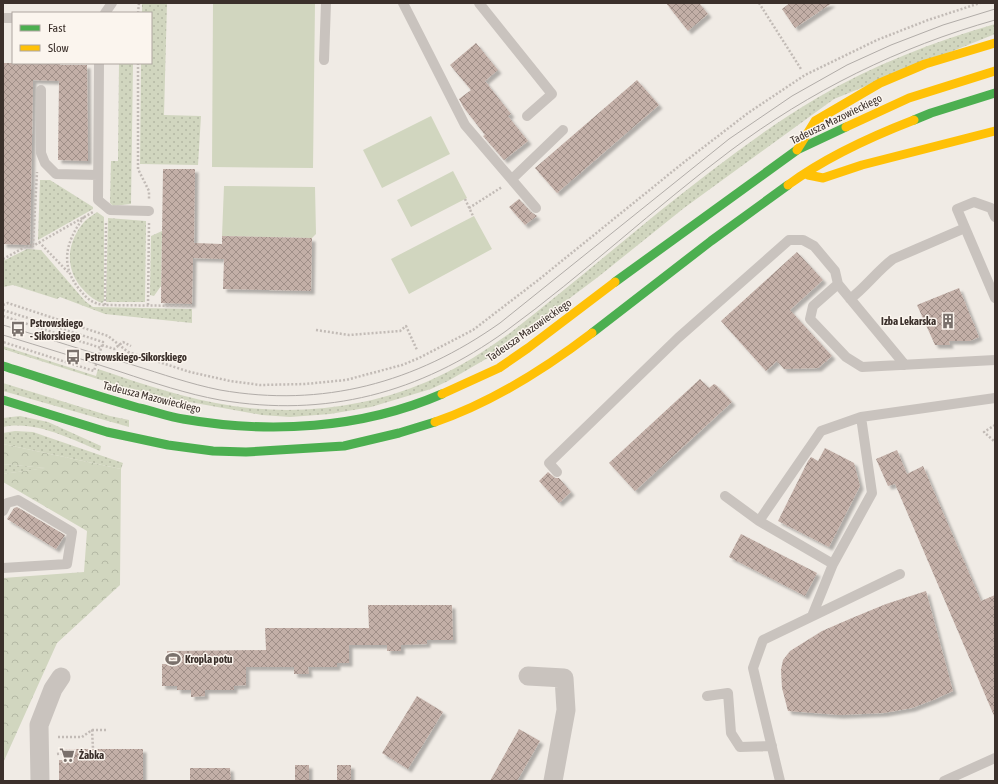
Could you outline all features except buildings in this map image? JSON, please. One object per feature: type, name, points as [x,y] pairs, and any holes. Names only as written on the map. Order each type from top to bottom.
[{"type":"street","points":[[797,150],[815,121],[880,83],[925,64],[995,43]]},
{"type":"street","name":"Tadeusza Mazowieckiego","points":[[3,366],[111,400],[182,418],[226,425],[266,428],[314,426],[364,419],[424,402],[499,368],[528,348],[652,254],[797,150],[909,98],[995,71]]},
{"type":"street","points":[[3,400],[106,432],[168,445],[212,451],[246,452],[344,446],[399,433],[437,421],[464,410],[548,365],[711,241],[803,174],[858,144],[896,127],[931,113],[995,93]]},
{"type":"street","points":[[803,174],[823,178],[862,165],[995,131]]},
{"type":"street","points":[[3,409],[13,403]]},
{"type":"street","points":[[528,676],[564,678],[566,710],[553,781]]},
{"type":"street","points":[[40,781],[39,725],[53,689],[61,677]]},
{"type":"lane","points":[[106,12],[112,3]]},
{"type":"lane","points":[[324,60],[326,3]]},
{"type":"lane","points":[[403,3],[465,126],[536,208]]},
{"type":"lane","points":[[480,3],[552,94],[527,116]]},
{"type":"lane","points":[[99,64],[98,200],[110,210],[149,211]]},
{"type":"lane","points":[[41,90],[41,153],[45,163],[56,174],[98,176]]},
{"type":"lane","points":[[512,179],[563,130]]},
{"type":"lane","points":[[994,210],[974,202],[957,209],[995,298]]},
{"type":"lane","points":[[850,299],[864,289],[886,264],[893,259],[965,228]]},
{"type":"lane","points":[[557,472],[549,463],[678,338],[789,240],[803,240],[814,246],[835,271],[838,284],[905,365]]},
{"type":"lane","points":[[838,284],[813,306],[810,320],[846,358],[862,367],[995,360]]},
{"type":"lane","points":[[759,521],[821,432],[861,417],[995,398]]},
{"type":"lane","points":[[812,616],[833,564],[872,493],[861,417]]},
{"type":"lane","points":[[725,496],[759,521],[833,564]]},
{"type":"lane","points":[[3,511],[7,504],[18,500],[72,532],[67,564],[3,568]]},
{"type":"lane","points":[[780,781],[753,668],[763,640],[900,574]]},
{"type":"lane","points":[[708,696],[728,694],[731,733],[740,747],[772,746]]},
{"type":"lane","points":[[944,781],[995,758]]},
{"type":"path","points":[[759,3],[801,68]]},
{"type":"path","points":[[3,305],[8,303],[108,336],[128,352],[190,372],[230,381],[260,385],[305,384],[346,380],[402,365],[419,358],[473,330],[537,281],[742,117],[805,75],[877,40],[928,20],[980,3]]},
{"type":"path","points":[[138,64],[138,169],[149,191],[148,305]]},
{"type":"path","points":[[33,246],[37,165]]},
{"type":"path","points":[[469,208],[503,187]]},
{"type":"path","points":[[465,199],[473,216]]},
{"type":"path","points":[[3,259],[27,246],[33,246],[96,211]]},
{"type":"path","points":[[68,273],[68,245],[77,226],[84,217]]},
{"type":"path","points":[[105,305],[106,217]]},
{"type":"path","points":[[39,242],[68,273],[73,282],[89,300],[96,304],[192,306]]},
{"type":"path","points":[[3,310],[103,342],[94,371],[3,342]]},
{"type":"path","points":[[3,316],[101,346],[114,349],[123,342],[131,346]]},
{"type":"path","points":[[316,330],[349,335],[400,331],[406,326],[418,350]]},
{"type":"path","points":[[995,425],[984,432],[995,442]]},
{"type":"path","points":[[92,730],[93,749]]},
{"type":"path","points":[[58,737],[82,737],[92,730],[107,730]]},
{"type":"path","points":[[54,754],[64,753]]},
{"type":"green space","points":[[142,3],[167,3],[164,115],[201,116],[198,165],[140,164],[141,64],[152,64],[152,12],[142,12]]},
{"type":"green space","points":[[213,3],[315,3],[313,168],[212,167]]},
{"type":"green space","points":[[995,24],[995,34],[834,99],[684,208],[598,277],[498,352],[448,381],[431,389],[371,407],[330,414],[290,417],[262,415],[162,397],[123,387],[3,349],[3,346],[96,376],[98,369],[182,395],[233,406],[258,409],[310,409],[336,407],[387,396],[411,388],[455,368],[510,333],[717,166],[776,124],[817,98],[860,75],[904,55]]},
{"type":"green space","points":[[119,64],[133,64],[131,204],[113,206],[110,203],[111,161],[118,161]]},
{"type":"green space","points":[[431,116],[450,154],[382,188],[363,150]]},
{"type":"green space","points":[[453,171],[467,198],[411,227],[397,200]]},
{"type":"green space","points":[[40,180],[50,180],[93,207],[93,209],[38,240]]},
{"type":"green space","points":[[224,186],[315,187],[316,234],[312,238],[222,236]]},
{"type":"green space","points":[[97,212],[104,217],[104,301],[102,303],[90,296],[80,286],[75,278],[70,261],[72,244],[79,228],[85,221]]},
{"type":"green space","points":[[474,216],[492,249],[409,294],[391,259]]},
{"type":"green space","points":[[108,218],[146,221],[145,302],[106,302]]},
{"type":"green space","points":[[162,231],[161,286],[154,296],[150,295],[151,236]]},
{"type":"green space","points":[[27,249],[41,250],[85,301],[93,307],[192,309],[192,323],[105,314],[60,297],[57,299],[13,285],[3,287],[3,261]]},
{"type":"green space","points":[[3,383],[110,416],[129,420],[129,427],[3,391]]},
{"type":"green space","points":[[20,416],[48,422],[101,446],[100,451],[65,436],[40,428],[28,426],[3,427],[3,418]]},
{"type":"green space","points":[[15,431],[33,432],[123,463],[121,469],[3,444],[3,433]]},
{"type":"green space","points":[[3,444],[121,469],[120,585],[57,643],[3,763],[3,578],[84,572],[87,531],[3,482],[3,474],[45,468],[3,464]]},
{"type":"green space","points":[[3,464],[47,468],[3,474]]},
{"type":"tram line","points":[[3,325],[176,379],[220,390],[258,395],[295,396],[331,393],[367,386],[401,375],[435,361],[468,344],[500,323],[729,139],[792,96],[847,65],[891,45],[943,25],[995,9]]},
{"type":"tram line","points":[[3,335],[195,395],[259,405],[297,406],[334,402],[370,396],[406,385],[473,353],[506,331],[563,287],[674,195],[730,151],[760,129],[792,109],[856,73],[890,57],[924,43],[995,20]]},
{"type":"traffic: fast","points":[[914,120],[931,113],[995,93]]},
{"type":"traffic: fast","points":[[615,282],[797,150],[846,127]]},
{"type":"traffic: fast","points":[[592,333],[711,241],[788,185]]},
{"type":"traffic: fast","points":[[3,366],[139,408],[172,417],[215,424],[281,427],[347,421],[379,415],[411,406],[442,394]]},
{"type":"traffic: fast","points":[[3,400],[107,432],[168,445],[213,451],[246,452],[344,446],[399,433],[435,422]]},
{"type":"traffic: slow","points":[[797,150],[815,121],[880,83],[925,64],[995,43]]},
{"type":"traffic: slow","points":[[846,127],[909,98],[995,71]]},
{"type":"traffic: slow","points":[[788,185],[818,165],[849,148],[914,120]]},
{"type":"traffic: slow","points":[[808,175],[823,178],[862,165],[995,131]]},
{"type":"traffic: slow","points":[[442,394],[499,368],[528,348],[615,282]]},
{"type":"traffic: slow","points":[[435,422],[477,405],[517,384],[537,372],[592,333]]},
{"type":"place","name":"Izba Lekarska","points":[[948,321]]},
{"type":"place","name":"Pstrowskiego - Sikorskiego","points":[[18,329]]},
{"type":"place","name":"Pstrowskiego-Sikorskiego","points":[[73,357]]},
{"type":"place","name":"Kropla potu","points":[[173,659]]},
{"type":"place","name":"Żabka","points":[[67,755]]}]
